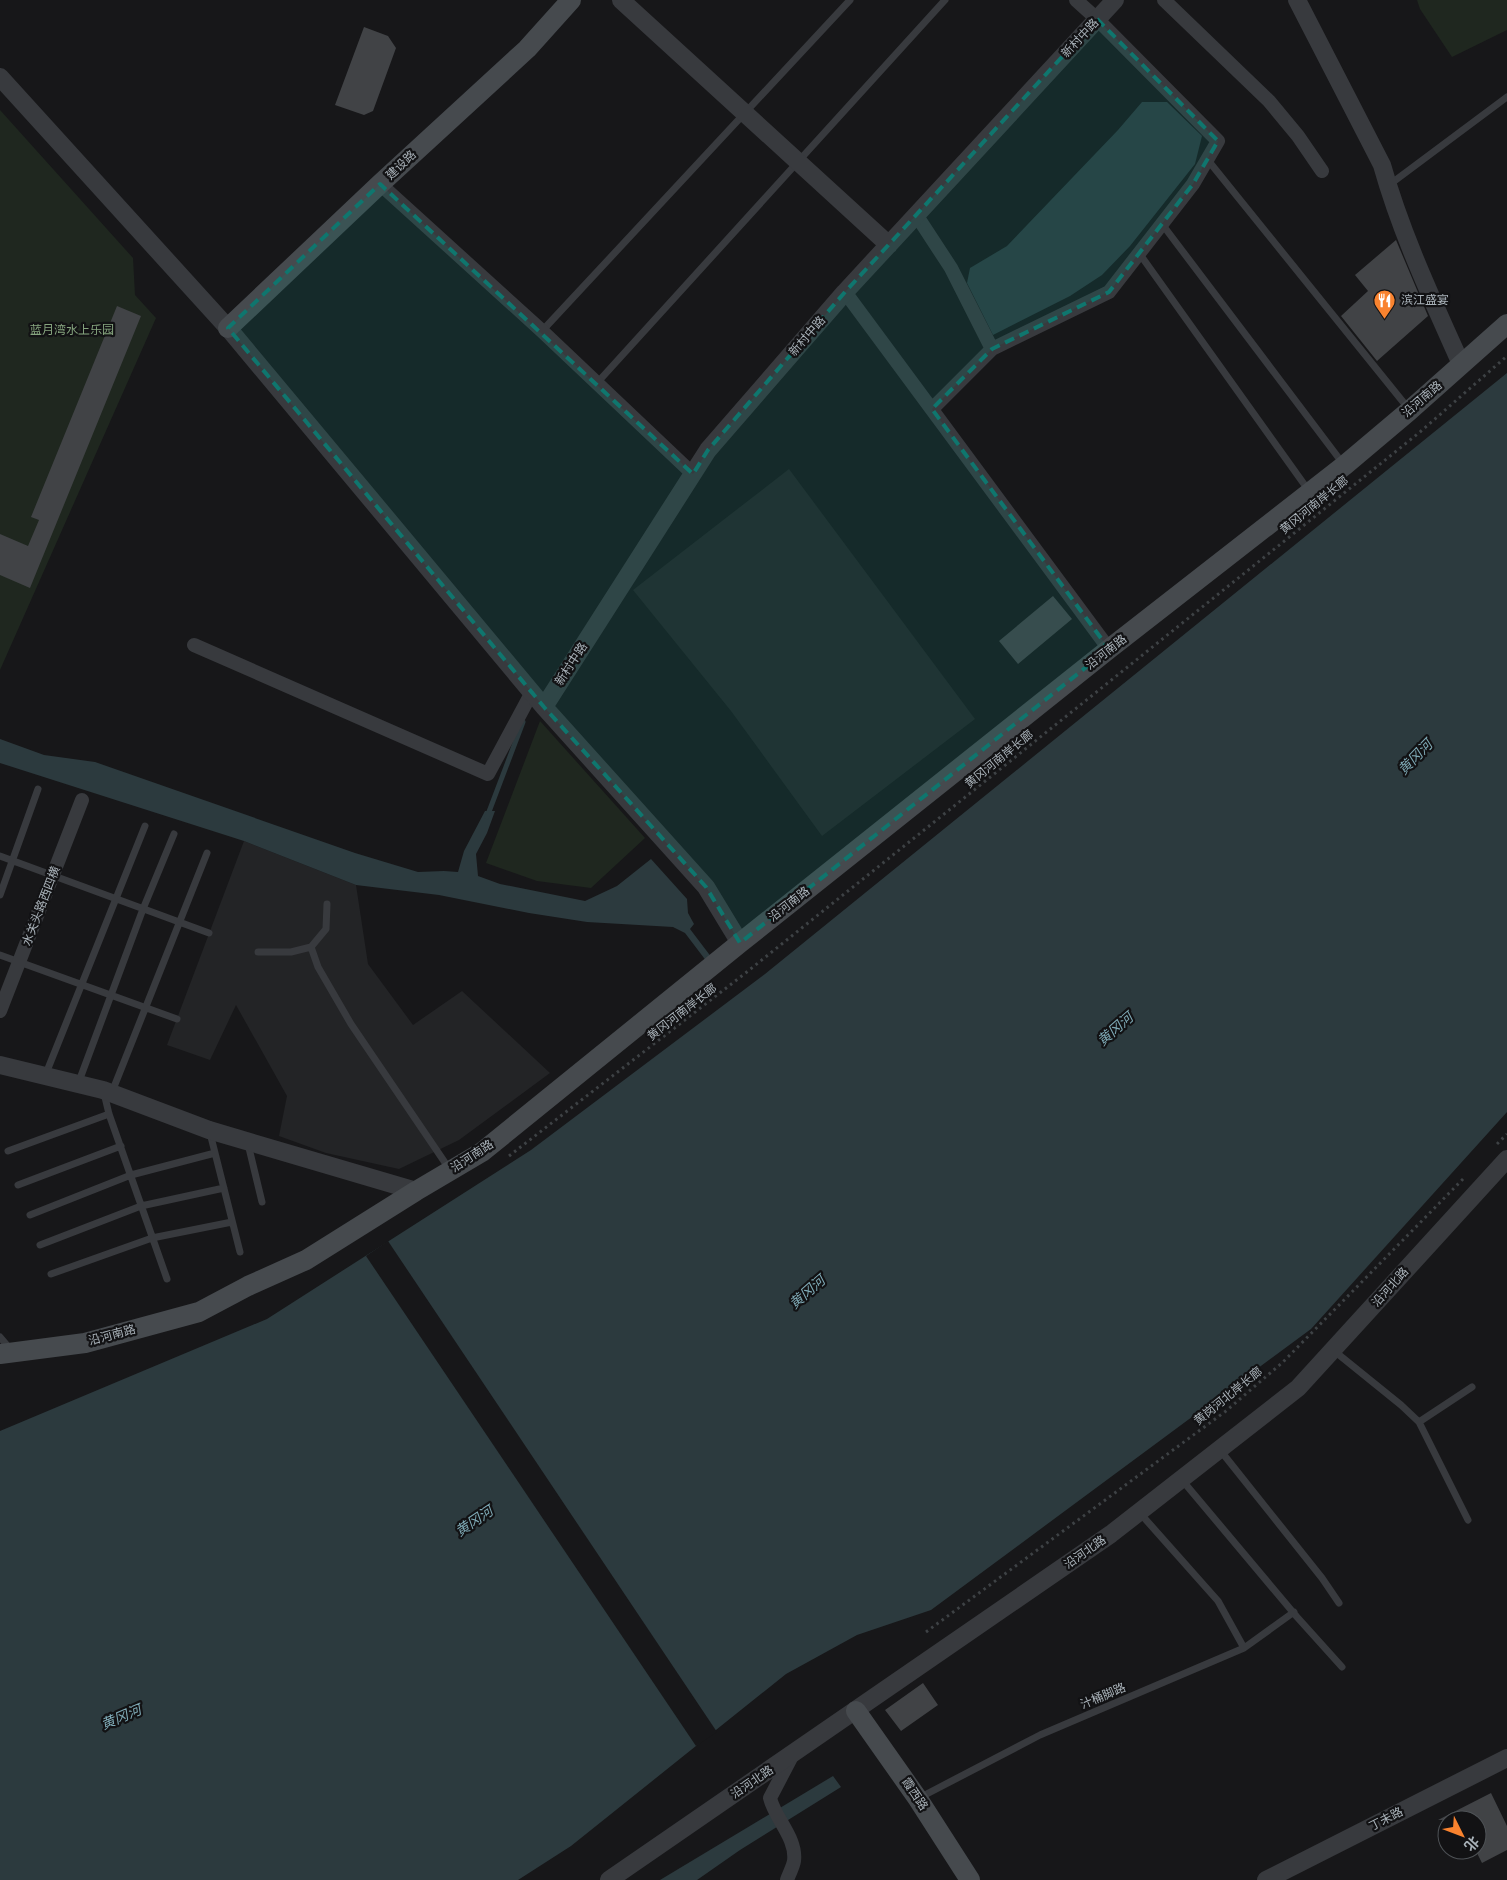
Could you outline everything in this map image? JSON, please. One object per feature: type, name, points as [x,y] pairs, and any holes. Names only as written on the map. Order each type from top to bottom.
[{"type":"main road","name":"建设路","points":[[228,328],[380,184],[527,49],[571,0]]},
{"type":"main road","name":"沿河南路","points":[[4,1348],[85,1343],[199,1312],[248,1286],[306,1260],[482,1152],[740,943],[1109,649],[1345,465],[1410,411],[1507,324]]},
{"type":"main road","name":"霞西路","points":[[856,1711],[918,1798],[970,1880]]},
{"type":"street","points":[[621,0],[889,245]]},
{"type":"street","points":[[932,409],[992,349],[1109,292],[1193,184],[1218,141],[1076,0]]},
{"type":"street","name":"新村中路","points":[[544,707],[708,450],[845,292],[1115,0]]},
{"type":"street","points":[[1164,0],[1269,101],[1298,136],[1322,171]]},
{"type":"street","points":[[1296,0],[1382,165],[1418,265],[1462,364]]},
{"type":"street","points":[[0,77],[228,328],[544,707],[706,887],[740,943]]},
{"type":"street","points":[[380,184],[542,331],[693,474]]},
{"type":"street","points":[[916,216],[951,268],[992,349]]},
{"type":"street","points":[[845,292],[1109,649]]},
{"type":"street","points":[[194,646],[488,774],[532,692]]},
{"type":"street","name":"水关头路西四横","points":[[0,1011],[82,800]]},
{"type":"street","points":[[0,1064],[107,1092],[209,1130],[416,1191]]},
{"type":"street","name":"沿河北路","points":[[609,1880],[1111,1534],[1298,1388],[1505,1166]]},
{"type":"street","points":[[787,1880],[794,1860],[791,1841],[773,1809],[770,1798],[793,1754]]},
{"type":"street","name":"丁未路","points":[[1266,1880],[1507,1758]]},
{"type":"lane","points":[[542,331],[850,0]]},
{"type":"lane","points":[[597,383],[945,0]]},
{"type":"lane","points":[[1388,186],[1507,97]]},
{"type":"lane","points":[[1207,159],[1410,411]]},
{"type":"lane","points":[[1162,224],[1345,465]]},
{"type":"lane","points":[[1139,254],[1310,492]]},
{"type":"lane","points":[[0,895],[38,789]]},
{"type":"lane","points":[[45,1076],[145,826]]},
{"type":"lane","points":[[78,1084],[143,909],[174,834]]},
{"type":"lane","points":[[167,1280],[109,1114],[107,1092],[146,1008],[207,853]]},
{"type":"lane","points":[[0,856],[209,933]]},
{"type":"lane","points":[[258,952],[291,952],[311,947],[326,929],[327,904]]},
{"type":"lane","points":[[311,947],[318,967],[351,1024],[450,1170]]},
{"type":"lane","points":[[0,955],[177,1019]]},
{"type":"lane","points":[[8,1151],[109,1114]]},
{"type":"lane","points":[[209,1130],[240,1252]]},
{"type":"lane","points":[[248,1141],[262,1202]]},
{"type":"lane","points":[[18,1186],[121,1146]]},
{"type":"lane","points":[[30,1215],[131,1175],[215,1153]]},
{"type":"lane","points":[[40,1245],[141,1206],[224,1188]]},
{"type":"lane","points":[[51,1274],[152,1238],[232,1222]]},
{"type":"lane","points":[[1333,1350],[1419,1422],[1468,1520]]},
{"type":"lane","points":[[1419,1422],[1472,1387]]},
{"type":"lane","points":[[1220,1450],[1322,1578],[1339,1603]]},
{"type":"lane","points":[[1182,1480],[1342,1667]]},
{"type":"lane","points":[[1139,1512],[1218,1601],[1244,1648]]},
{"type":"lane","name":"汁桶脚路","points":[[918,1798],[1040,1735],[1244,1648],[1294,1612]]},
{"type":"path","name":"黄冈河南岸长廊","points":[[502,1162],[743,976],[1004,767],[1420,432],[1507,356]]},
{"type":"path","points":[[1493,1148],[1507,1134]]},
{"type":"path","name":"黄岗河北岸长廊","points":[[926,1632],[1226,1411],[1283,1362],[1465,1177]]},
{"type":"highlighted area","points":[[1097,19],[1218,141],[1193,184],[1109,292],[992,349],[932,409],[1109,649],[740,943],[706,887],[544,707],[228,328],[380,184],[693,474],[708,450],[845,292]]},
{"type":"shaded area","points":[[789,469],[975,719],[822,836],[731,711],[633,590]]},
{"type":"shaded area","points":[[244,841],[356,885],[368,964],[413,1025],[462,991],[550,1073],[459,1140],[399,1169],[326,1153],[279,1136],[287,1096],[236,1005],[210,1060],[167,1045]]},
{"type":"green space","points":[[1417,0],[1507,0],[1507,30],[1452,57],[1420,9]]},
{"type":"green space","name":"蓝月湾水上乐园","points":[[0,110],[133,258],[135,295],[156,318],[0,670]]},
{"type":"green space","points":[[540,721],[645,838],[591,888],[537,881],[486,863]]},
{"type":"water","points":[[1142,102],[1167,102],[1202,136],[1195,164],[1130,246],[1102,275],[1070,296],[993,335],[967,283],[970,268],[1007,246],[1118,130]]},
{"type":"water","name":"黄冈河","points":[[1507,373],[1507,1112],[1311,1329],[931,1610],[857,1635],[786,1674],[571,1846],[518,1880],[0,1880],[0,1431],[267,1319],[531,1150],[765,974]]},
{"type":"water","points":[[0,739],[44,755],[95,762],[355,853],[418,872],[458,872],[464,851],[485,811],[495,811],[487,833],[476,854],[478,876],[500,884],[585,901],[617,886],[651,859],[687,899],[688,913],[694,924],[690,929],[712,958],[707,962],[685,933],[673,927],[587,922],[529,913],[439,895],[356,885],[244,841],[0,763]]},
{"type":"water","points":[[833,1776],[841,1787],[740,1850],[697,1880],[660,1880]]},
{"type":"pier","points":[[388,1241],[717,1732],[696,1746],[366,1256]]},
{"type":"building","points":[[364,27],[388,36],[396,48],[373,111],[364,115],[335,105]]},
{"type":"building","points":[[1396,240],[1428,316],[1377,361],[1341,316],[1368,291],[1355,275]]},
{"type":"building","points":[[117,306],[141,316],[30,588],[0,575],[0,534],[28,546],[39,520],[31,517]]},
{"type":"building","points":[[1053,596],[1072,619],[1018,664],[999,641]]},
{"type":"building","points":[[923,1683],[938,1705],[901,1731],[885,1710]]},
{"type":"building","points":[[1491,1793],[1507,1826],[1507,1850],[1482,1863],[1480,1860],[1487,1860],[1487,1810],[1458,1810]]},
{"type":"waterway","points":[[487,817],[523,722]]},
{"type":"place","name":"滨江盛宴","points":[[1385,319]]}]
